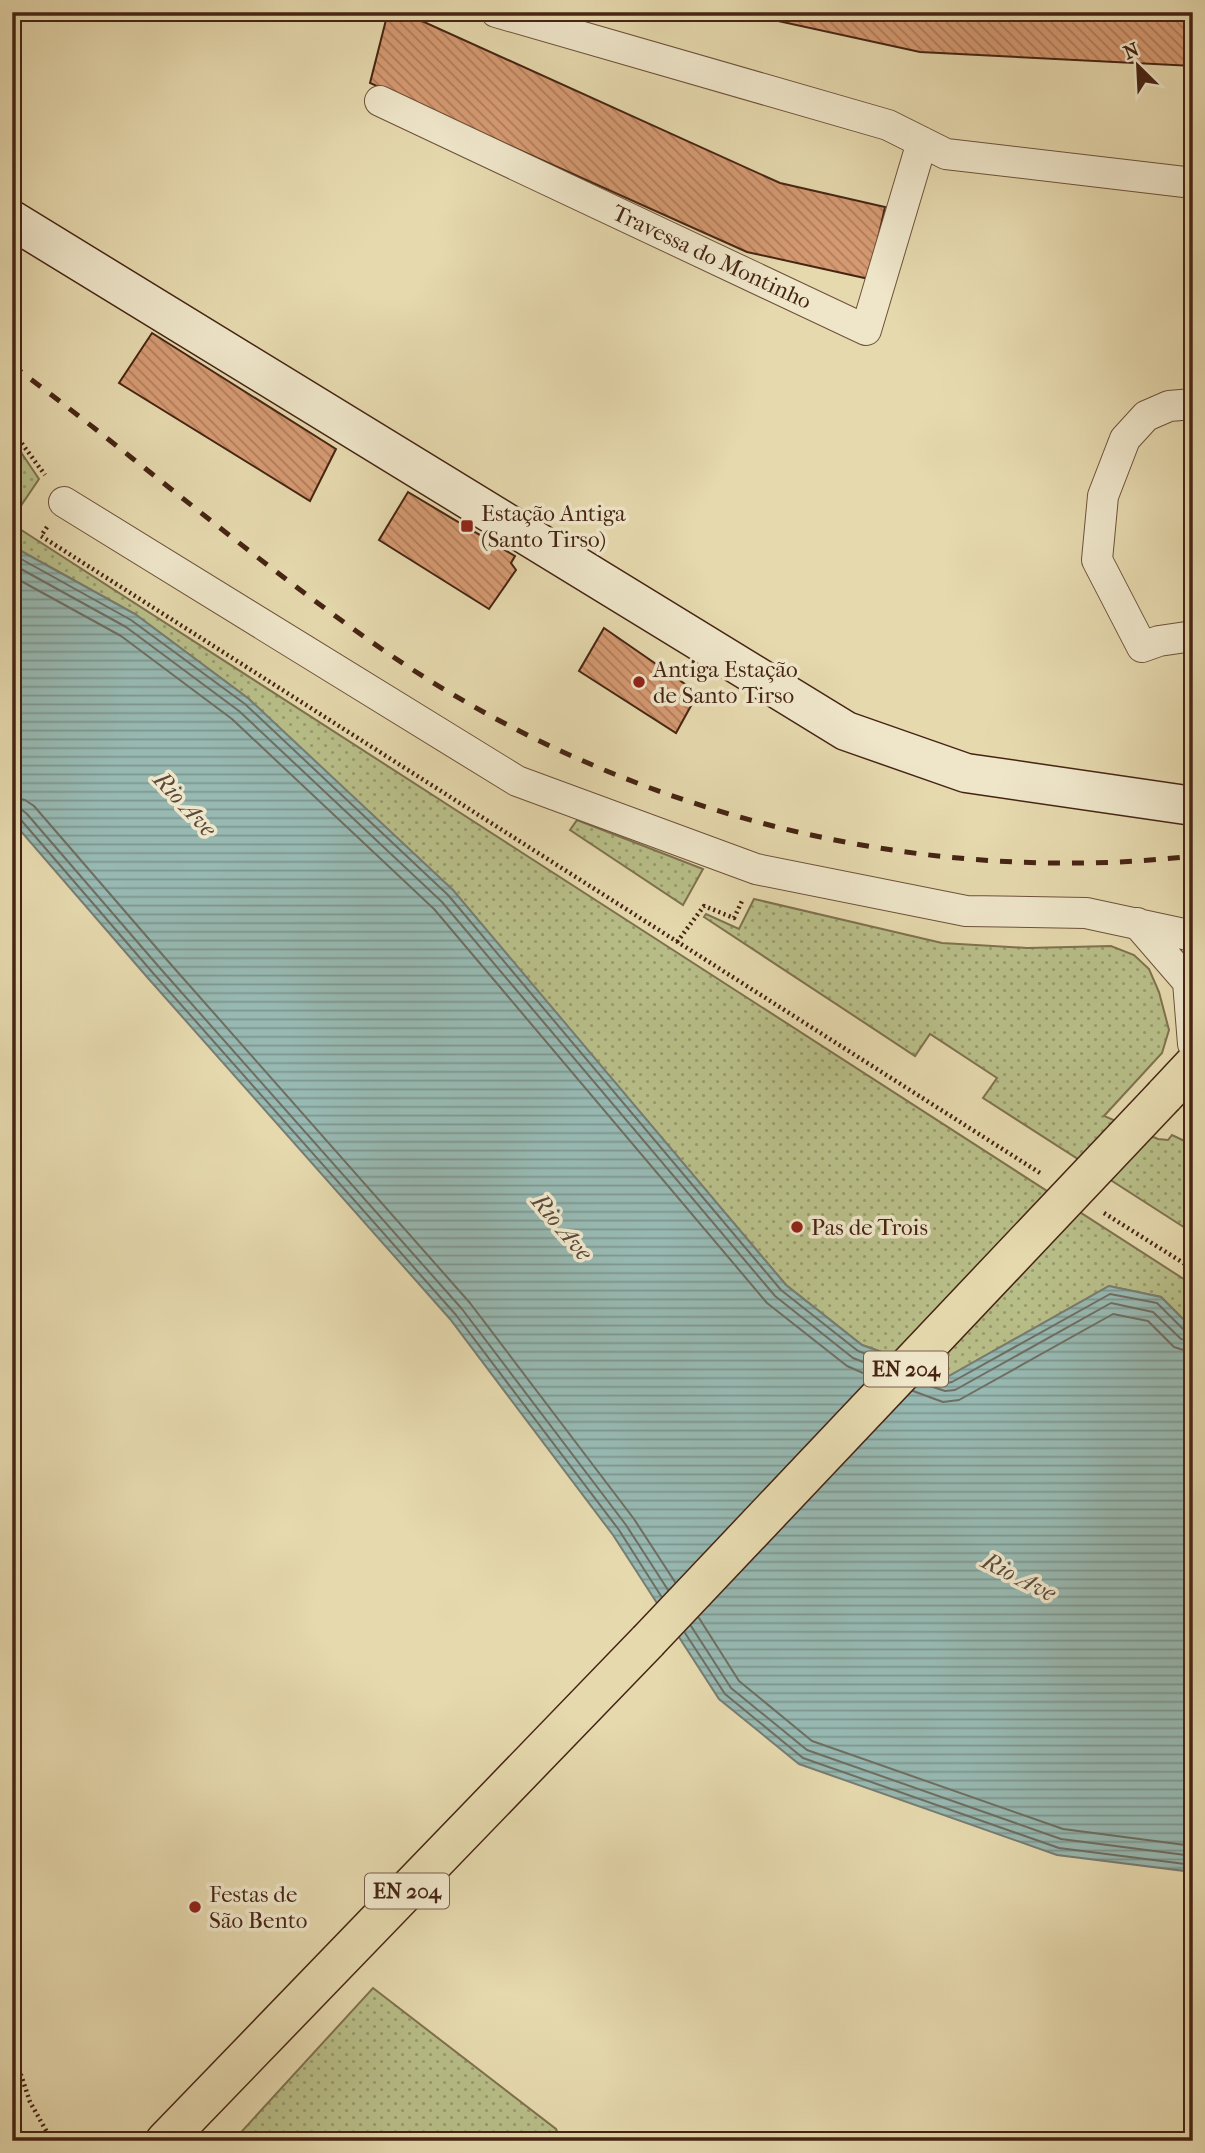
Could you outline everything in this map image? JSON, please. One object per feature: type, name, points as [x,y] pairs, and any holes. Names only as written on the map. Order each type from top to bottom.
[{"type":"main road","name":"EN 204","points":[[165,2141],[648,1641],[1193,1065]]},
{"type":"street","points":[[496,12],[888,125],[946,155],[1193,183]]},
{"type":"street","name":"Travessa do Montinho","points":[[380,101],[866,330],[922,142]]},
{"type":"street","points":[[12,220],[846,731],[966,773],[1193,806]]},
{"type":"street","points":[[1193,404],[1169,406],[1146,416],[1125,439],[1102,496],[1097,560],[1142,647],[1159,641],[1193,636]]},
{"type":"street","points":[[64,502],[517,780],[755,869],[966,911],[1086,913],[1193,936]]},
{"type":"street","points":[[1137,923],[1188,982],[1193,1044]]},
{"type":"path","points":[[41,536],[1041,1173]]},
{"type":"path","points":[[677,942],[704,906]]},
{"type":"path","points":[[1099,1210],[1193,1269]]},
{"type":"path","points":[[12,2048],[30,2102],[52,2141]]},
{"type":"green space","points":[[12,439],[39,479],[12,519]]},
{"type":"green space","points":[[12,524],[1193,1285],[1193,1329],[1161,1297],[1109,1286],[949,1376],[862,1345],[786,1285],[625,1095],[249,699],[135,614],[12,546]]},
{"type":"green space","points":[[577,820],[703,869],[683,905],[570,830]]},
{"type":"green space","points":[[754,899],[942,943],[1027,948],[1111,946],[1134,955],[1149,969],[1159,992],[1169,1030],[1162,1053],[1104,1116],[1158,1139],[1168,1140],[1172,1135],[1193,1145],[1193,1233],[983,1098],[997,1078],[930,1034],[915,1056],[704,917],[706,914],[739,929]]},
{"type":"green space","points":[[373,1988],[556,2129],[561,2141],[233,2141]]},
{"type":"water","name":"Rio Ave","points":[[12,546],[135,614],[249,699],[453,890],[786,1285],[862,1345],[949,1376],[1109,1286],[1161,1297],[1193,1329],[1193,1872],[1057,1855],[799,1764],[719,1699],[613,1535],[450,1319],[12,821]]},
{"type":"building","points":[[388,12],[402,12],[780,183],[885,207],[869,279],[747,252],[370,83]]},
{"type":"building","points":[[737,12],[1193,12],[1193,66],[920,52]]},
{"type":"building","points":[[152,333],[336,449],[310,501],[119,383]]},
{"type":"building","points":[[408,492],[515,556],[511,563],[516,570],[489,609],[379,540]]},
{"type":"building","name":"Antiga Estação de Santo Tirso","points":[[604,628],[698,693],[676,733],[579,671]]},
{"type":"railway","points":[[12,365],[244,547],[386,652],[476,708],[571,755],[669,795],[772,826],[876,847],[981,860],[1087,863],[1193,856]]},
{"type":"place","name":"Estação Antiga (Santo Tirso)","points":[[467,526]]},
{"type":"place","name":"Antiga Estação de Santo Tirso","points":[[639,682]]},
{"type":"place","name":"Pas de Trois","points":[[797,1227]]},
{"type":"place","name":"Festas de São Bento","points":[[195,1907]]}]
